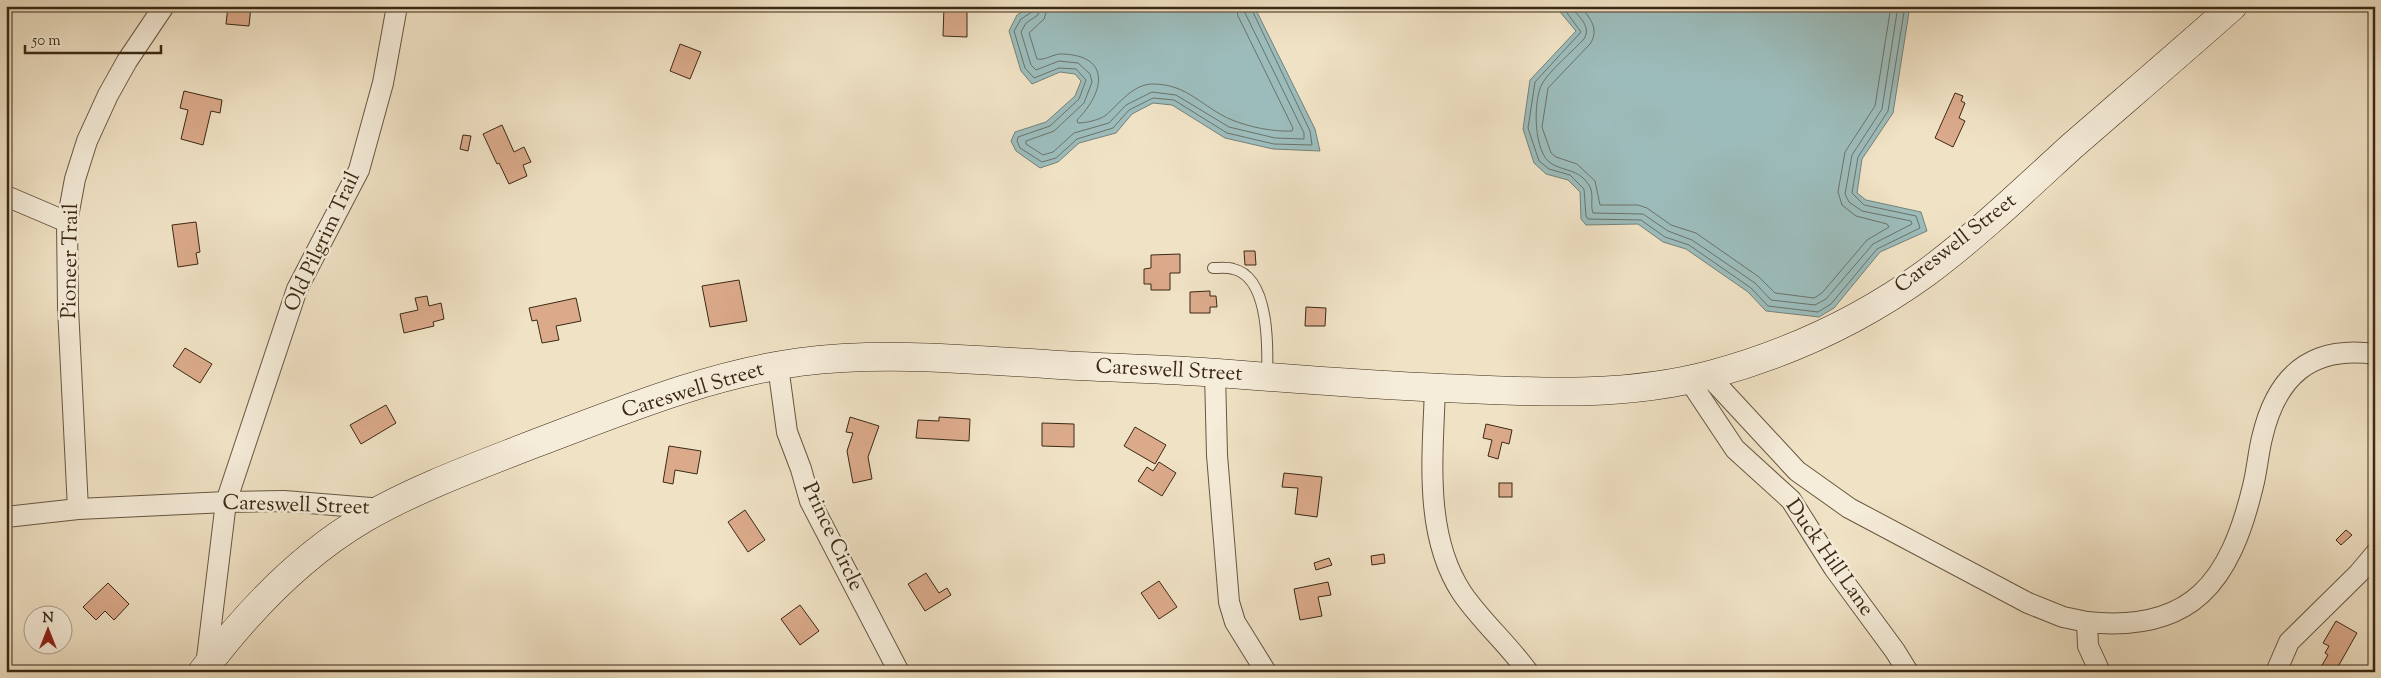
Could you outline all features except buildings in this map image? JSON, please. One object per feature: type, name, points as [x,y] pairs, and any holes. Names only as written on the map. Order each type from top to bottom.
[{"type":"main road","name":"Careswell Street","points":[[383,509],[445,478],[662,396],[736,374],[826,360],[900,358],[1215,373],[1435,388],[1581,392],[1626,389],[1698,377],[1753,362],[1817,337],[1861,315],[1925,273],[1986,223],[2233,6]]},
{"type":"main road","points":[[204,669],[255,608],[293,570],[331,540],[383,509]]},
{"type":"street","name":"Pioneer Trail","points":[[78,509],[68,308],[67,222],[75,179],[87,141],[122,70],[164,6]]},
{"type":"street","name":"Old Pilgrim Trail","points":[[204,669],[226,502],[296,289],[359,170],[383,83],[397,6]]},
{"type":"street","points":[[6,196],[67,222]]},
{"type":"street","points":[[1698,377],[1796,471],[1849,508],[2028,603],[2063,617],[2087,622],[2124,624],[2153,620],[2181,609],[2204,593],[2233,548],[2253,486],[2262,437],[2272,406],[2287,380],[2299,368],[2324,356],[2339,352],[2375,354]]},
{"type":"street","name":"Prince Circle","points":[[778,366],[786,432],[801,469],[810,501],[899,672]]},
{"type":"street","points":[[1215,373],[1217,455],[1229,602],[1235,622],[1266,672]]},
{"type":"street","name":"Duck Hill Lane","points":[[1698,377],[1735,449],[1791,500],[1834,568],[1895,651],[1908,672]]},
{"type":"street","points":[[1435,388],[1432,482],[1434,520],[1449,564],[1461,591],[1477,614],[1528,672]]},
{"type":"street","name":"Careswell Street","points":[[6,517],[78,509],[226,502],[284,501],[383,509]]},
{"type":"street","points":[[2276,672],[2289,642],[2359,573],[2375,554]]},
{"type":"street","points":[[2087,622],[2088,646],[2100,672]]},
{"type":"lane","points":[[1213,268],[1234,269],[1254,287],[1264,310],[1268,335],[1267,378]]},
{"type":"water","points":[[1033,6],[1254,6],[1315,129],[1320,151],[1273,149],[1225,138],[1172,105],[1153,103],[1132,114],[1116,133],[1079,143],[1058,162],[1040,168],[1016,151],[1011,141],[1015,132],[1046,122],[1075,96],[1081,81],[1075,74],[1060,72],[1032,84],[1021,71],[1009,31],[1017,15]]},
{"type":"water","points":[[1555,6],[1910,6],[1893,113],[1862,159],[1857,193],[1866,200],[1921,212],[1927,231],[1880,252],[1834,308],[1819,317],[1766,311],[1748,292],[1686,249],[1663,242],[1638,224],[1586,225],[1581,219],[1580,192],[1568,180],[1546,174],[1534,163],[1523,129],[1530,80],[1576,31]]}]
